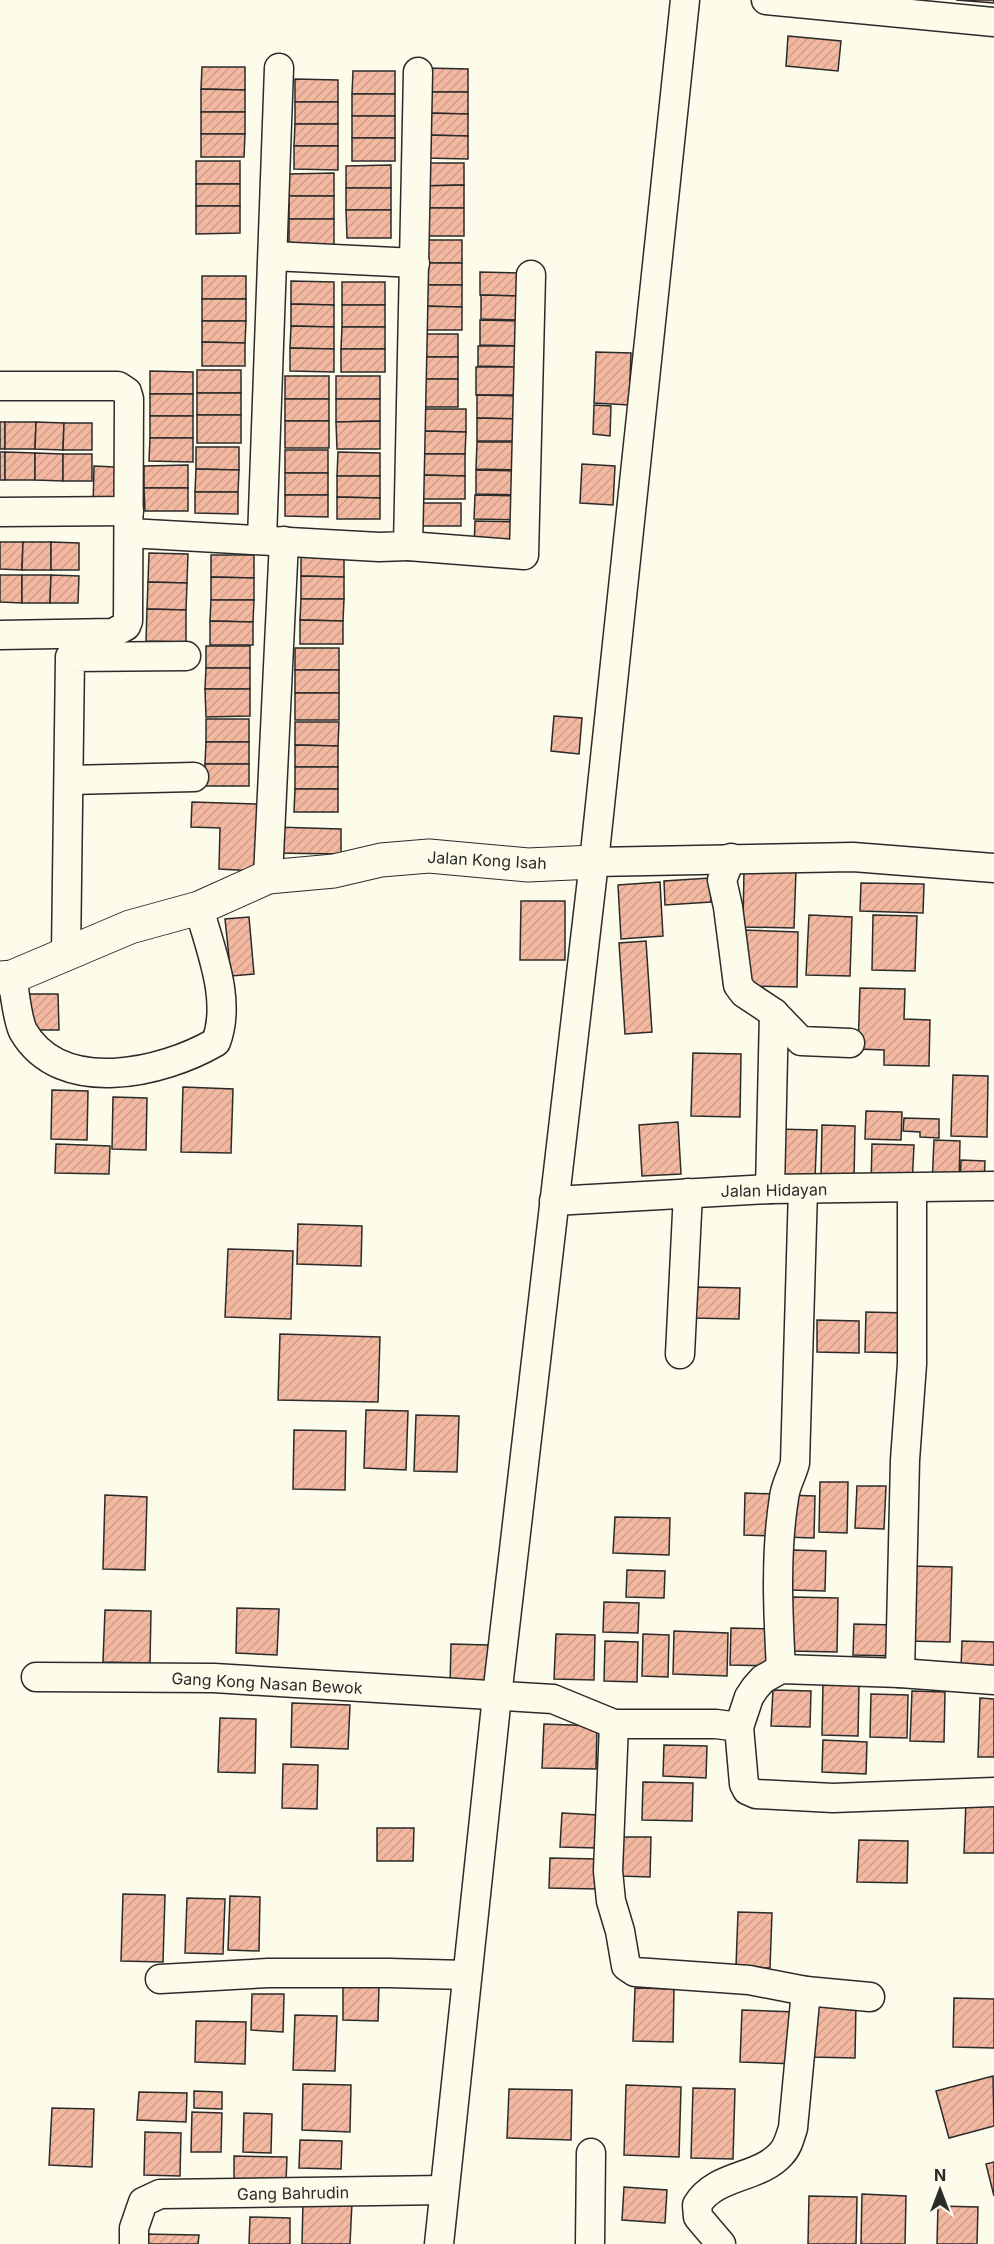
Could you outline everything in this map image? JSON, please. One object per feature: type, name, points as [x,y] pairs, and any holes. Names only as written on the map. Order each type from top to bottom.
[{"type":"street","points":[[439,2244],[497,1696],[594,862],[685,0]]},
{"type":"street","points":[[766,0],[994,22]]},
{"type":"street","points":[[268,877],[273,540],[273,256],[279,68]]},
{"type":"street","points":[[408,546],[418,72]]},
{"type":"street","points":[[273,256],[415,263]]},
{"type":"street","points":[[0,512],[129,522],[273,540],[379,547],[408,546],[524,555],[531,275]]},
{"type":"street","points":[[0,386],[112,385],[123,388],[129,399],[128,621],[123,630],[113,633],[0,635]]},
{"type":"street","points":[[66,954],[70,657],[186,656]]},
{"type":"street","points":[[69,780],[194,777]]},
{"type":"street","name":"Jalan Kong Isah","points":[[6,978],[130,927],[199,908],[268,877],[334,870],[381,860],[429,856],[528,865],[731,858],[853,857],[994,868]]},
{"type":"street","points":[[731,858],[722,880],[728,906],[738,985],[744,993],[774,1013],[801,1041],[850,1043]]},
{"type":"street","points":[[6,978],[22,1029],[35,1047],[52,1060],[75,1071],[90,1072],[135,1071],[159,1067],[216,1042],[221,1025],[220,986],[199,908]]},
{"type":"street","points":[[770,1189],[774,1013]]},
{"type":"street","name":"Jalan Hidayan","points":[[554,1201],[770,1189],[994,1186]]},
{"type":"street","points":[[900,1673],[905,1460],[912,1364],[912,1188]]},
{"type":"street","points":[[781,1669],[778,1582],[780,1530],[784,1495],[795,1463],[803,1189]]},
{"type":"street","points":[[680,1354],[688,1193]]},
{"type":"street","points":[[994,1680],[900,1673],[781,1669],[763,1679],[755,1688],[749,1697],[739,1727],[744,1784],[747,1790],[756,1794],[833,1798],[994,1792]]},
{"type":"street","name":"Gang Kong Nasan Bewok","points":[[36,1677],[214,1678],[553,1699],[614,1724]]},
{"type":"street","points":[[739,1727],[716,1724],[614,1724],[608,1871],[611,1901],[620,1931],[626,1966],[635,1972],[749,1980],[806,1991],[870,1997]]},
{"type":"street","points":[[160,1978],[268,1973],[389,1973],[466,1976]]},
{"type":"street","points":[[720,2244],[698,2217],[697,2205],[707,2192],[717,2185],[772,2162],[787,2146],[793,2128],[806,1991]]},
{"type":"street","points":[[590,2244],[591,2153]]},
{"type":"street","name":"Gang Bahrudin","points":[[134,2244],[134,2228],[143,2202],[160,2194],[444,2190]]},
{"type":"building","points":[[956,0],[994,0],[994,3]]},
{"type":"building","points":[[788,36],[841,41],[838,71],[786,66]]},
{"type":"building","points":[[202,67],[245,67],[245,90],[201,89]]},
{"type":"building","points":[[426,68],[468,69],[468,92],[425,92]]},
{"type":"building","points":[[353,71],[395,71],[395,94],[352,94]]},
{"type":"building","points":[[295,79],[338,80],[338,102],[295,102]]},
{"type":"building","points":[[201,89],[245,90],[245,112],[201,112]]},
{"type":"building","points":[[425,92],[468,92],[468,114],[425,113]]},
{"type":"building","points":[[352,94],[395,94],[395,116],[352,116]]},
{"type":"building","points":[[295,102],[338,102],[338,124],[295,124]]},
{"type":"building","points":[[201,112],[245,112],[245,134],[201,134]]},
{"type":"building","points":[[425,113],[468,114],[468,136],[425,135]]},
{"type":"building","points":[[352,116],[395,116],[395,138],[352,138]]},
{"type":"building","points":[[295,124],[338,124],[338,146],[294,146]]},
{"type":"building","points":[[201,134],[245,134],[244,157],[201,157]]},
{"type":"building","points":[[425,135],[468,136],[468,159],[425,158]]},
{"type":"building","points":[[352,138],[395,138],[395,161],[352,161]]},
{"type":"building","points":[[294,146],[338,146],[338,170],[294,169]]},
{"type":"building","points":[[196,161],[240,161],[240,184],[196,184]]},
{"type":"building","points":[[419,163],[464,163],[464,185],[419,186]]},
{"type":"building","points":[[391,165],[391,188],[346,188],[346,166]]},
{"type":"building","points":[[334,173],[334,196],[289,196],[289,174]]},
{"type":"building","points":[[196,184],[240,184],[240,206],[196,206]]},
{"type":"building","points":[[464,185],[464,208],[419,208],[419,186]]},
{"type":"building","points":[[346,188],[391,188],[391,210],[346,210]]},
{"type":"building","points":[[289,196],[334,196],[334,219],[289,219]]},
{"type":"building","points":[[196,206],[240,206],[240,233],[196,234]]},
{"type":"building","points":[[419,208],[464,208],[464,236],[420,236]]},
{"type":"building","points":[[346,210],[391,210],[391,238],[347,238]]},
{"type":"building","points":[[289,219],[334,219],[334,246],[289,246]]},
{"type":"building","points":[[419,240],[462,240],[462,263],[419,263]]},
{"type":"building","points":[[419,263],[462,263],[462,285],[419,285]]},
{"type":"building","points":[[480,272],[520,273],[520,296],[480,295]]},
{"type":"building","points":[[202,276],[246,276],[246,299],[202,299]]},
{"type":"building","points":[[291,281],[334,282],[334,305],[291,304]]},
{"type":"building","points":[[342,282],[385,282],[385,305],[342,305]]},
{"type":"building","points":[[419,285],[462,285],[462,307],[418,306]]},
{"type":"building","points":[[481,295],[520,296],[519,320],[481,319]]},
{"type":"building","points":[[202,299],[246,299],[246,321],[202,321]]},
{"type":"building","points":[[291,304],[334,305],[334,327],[291,326]]},
{"type":"building","points":[[342,305],[385,305],[385,327],[342,327]]},
{"type":"building","points":[[418,306],[462,307],[462,330],[418,330]]},
{"type":"building","points":[[480,320],[519,321],[519,346],[480,345]]},
{"type":"building","points":[[202,321],[246,321],[245,343],[202,342]]},
{"type":"building","points":[[291,326],[334,327],[334,349],[290,348]]},
{"type":"building","points":[[342,327],[385,327],[385,349],[341,349]]},
{"type":"building","points":[[413,334],[458,334],[458,357],[413,357]]},
{"type":"building","points":[[202,342],[245,343],[245,366],[202,366]]},
{"type":"building","points":[[478,346],[519,346],[519,367],[478,366]]},
{"type":"building","points":[[290,348],[334,349],[334,372],[290,371]]},
{"type":"building","points":[[341,349],[385,349],[385,372],[341,372]]},
{"type":"building","points":[[596,352],[631,353],[629,405],[594,403]]},
{"type":"building","points":[[413,357],[458,357],[458,379],[413,379]]},
{"type":"building","points":[[476,367],[519,367],[518,395],[476,395]]},
{"type":"building","points":[[197,370],[241,370],[241,393],[197,393]]},
{"type":"building","points":[[150,371],[193,372],[193,394],[150,394]]},
{"type":"building","points":[[285,376],[329,376],[329,399],[285,399]]},
{"type":"building","points":[[336,376],[380,376],[380,399],[336,399]]},
{"type":"building","points":[[413,379],[458,379],[458,407],[414,407]]},
{"type":"building","points":[[197,393],[241,393],[241,415],[197,415]]},
{"type":"building","points":[[150,394],[193,394],[193,416],[150,416]]},
{"type":"building","points":[[477,395],[518,396],[518,419],[477,418]]},
{"type":"building","points":[[285,399],[329,399],[329,421],[285,421]]},
{"type":"building","points":[[336,399],[380,399],[380,421],[336,422]]},
{"type":"building","points":[[594,405],[611,406],[610,436],[593,434]]},
{"type":"building","points":[[423,409],[466,409],[466,432],[423,431]]},
{"type":"building","points":[[197,415],[241,415],[241,443],[197,443]]},
{"type":"building","points":[[150,416],[193,416],[193,438],[150,438]]},
{"type":"building","points":[[477,418],[518,419],[517,441],[477,441]]},
{"type":"building","points":[[285,421],[329,421],[329,448],[285,448]]},
{"type":"building","points":[[380,421],[380,449],[337,449],[336,422]]},
{"type":"building","points":[[0,422],[5,422],[5,449],[0,449]]},
{"type":"building","points":[[5,422],[36,422],[35,449],[5,449]]},
{"type":"building","points":[[36,422],[64,423],[63,450],[35,449]]},
{"type":"building","points":[[64,423],[92,423],[92,450],[63,450]]},
{"type":"building","points":[[423,431],[466,432],[465,454],[423,454]]},
{"type":"building","points":[[150,438],[193,438],[193,462],[149,461]]},
{"type":"building","points":[[477,442],[517,442],[517,470],[476,469]]},
{"type":"building","points":[[196,447],[239,447],[239,470],[196,469]]},
{"type":"building","points":[[285,450],[328,450],[328,473],[285,473]]},
{"type":"building","points":[[0,452],[5,452],[5,480],[0,480]]},
{"type":"building","points":[[5,452],[35,453],[35,480],[5,480]]},
{"type":"building","points":[[338,452],[380,453],[380,476],[337,476]]},
{"type":"building","points":[[35,453],[63,454],[63,481],[35,480]]},
{"type":"building","points":[[63,454],[92,454],[92,481],[63,481]]},
{"type":"building","points":[[423,454],[465,454],[465,476],[422,475]]},
{"type":"building","points":[[582,464],[615,466],[613,505],[580,503]]},
{"type":"building","points":[[188,465],[188,488],[144,488],[144,466]]},
{"type":"building","points":[[94,466],[115,467],[115,508],[93,508]]},
{"type":"building","points":[[196,469],[239,470],[238,492],[195,492]]},
{"type":"building","points":[[476,470],[517,471],[517,495],[476,494]]},
{"type":"building","points":[[285,473],[328,473],[328,495],[285,495]]},
{"type":"building","points":[[422,475],[465,476],[465,499],[422,499]]},
{"type":"building","points":[[337,476],[380,476],[380,498],[337,497]]},
{"type":"building","points":[[144,488],[188,488],[188,511],[145,511]]},
{"type":"building","points":[[195,492],[238,492],[238,514],[195,513]]},
{"type":"building","points":[[285,495],[328,495],[328,517],[285,516]]},
{"type":"building","points":[[475,495],[517,496],[516,520],[474,519]]},
{"type":"building","points":[[337,497],[380,498],[380,519],[337,519]]},
{"type":"building","points":[[417,503],[461,503],[461,526],[417,526]]},
{"type":"building","points":[[475,521],[516,522],[516,550],[474,549]]},
{"type":"building","points":[[0,542],[23,542],[22,570],[0,569]]},
{"type":"building","points":[[23,542],[51,542],[51,570],[22,570]]},
{"type":"building","points":[[51,542],[79,543],[79,570],[51,570]]},
{"type":"building","points":[[149,553],[188,554],[187,583],[148,582]]},
{"type":"building","points":[[301,554],[344,554],[344,577],[301,576]]},
{"type":"building","points":[[211,555],[254,555],[254,578],[211,577]]},
{"type":"building","points":[[0,575],[22,575],[22,603],[0,602]]},
{"type":"building","points":[[22,575],[51,575],[50,603],[22,603]]},
{"type":"building","points":[[51,575],[79,576],[78,603],[50,603]]},
{"type":"building","points":[[301,576],[344,577],[344,599],[301,599]]},
{"type":"building","points":[[211,577],[254,578],[254,600],[211,600]]},
{"type":"building","points":[[148,582],[187,583],[186,610],[147,609]]},
{"type":"building","points":[[301,599],[344,599],[343,621],[300,620]]},
{"type":"building","points":[[211,600],[254,600],[253,622],[210,621]]},
{"type":"building","points":[[147,609],[186,610],[186,642],[146,641]]},
{"type":"building","points":[[300,620],[343,621],[343,644],[300,644]]},
{"type":"building","points":[[210,621],[253,622],[253,645],[210,645]]},
{"type":"building","points":[[206,646],[250,646],[250,668],[206,668]]},
{"type":"building","points":[[295,648],[339,648],[339,670],[295,670]]},
{"type":"building","points":[[206,668],[250,668],[250,689],[205,689]]},
{"type":"building","points":[[295,670],[339,670],[339,693],[295,693]]},
{"type":"building","points":[[205,689],[250,689],[250,716],[206,717]]},
{"type":"building","points":[[295,693],[339,693],[339,720],[295,720]]},
{"type":"building","points":[[554,716],[582,718],[579,754],[551,751]]},
{"type":"building","points":[[206,719],[249,719],[249,742],[206,742]]},
{"type":"building","points":[[295,722],[339,722],[338,746],[295,745]]},
{"type":"building","points":[[206,742],[249,742],[249,764],[205,764]]},
{"type":"building","points":[[295,745],[338,746],[338,767],[295,767]]},
{"type":"building","points":[[205,764],[249,764],[249,786],[205,786]]},
{"type":"building","points":[[295,767],[338,767],[338,789],[295,789]]},
{"type":"building","points":[[295,789],[338,789],[338,812],[294,812]]},
{"type":"building","points":[[192,802],[258,804],[256,871],[219,869],[220,828],[191,827]]},
{"type":"building","points":[[275,827],[341,829],[341,854],[274,853]]},
{"type":"building","points":[[744,869],[796,870],[794,928],[743,927]]},
{"type":"building","points":[[710,878],[711,902],[665,905],[664,881]]},
{"type":"building","points":[[660,882],[663,936],[621,939],[618,885]]},
{"type":"building","points":[[861,883],[924,884],[923,913],[860,911]]},
{"type":"building","points":[[521,901],[565,901],[565,960],[520,960]]},
{"type":"building","points":[[809,915],[852,917],[850,976],[806,975]]},
{"type":"building","points":[[873,915],[917,916],[915,971],[872,970]]},
{"type":"building","points":[[249,917],[254,974],[231,976],[225,919]]},
{"type":"building","points":[[743,930],[798,932],[797,987],[742,986]]},
{"type":"building","points":[[646,941],[652,1032],[625,1034],[619,943]]},
{"type":"building","points":[[860,988],[905,989],[904,1019],[930,1020],[929,1066],[884,1065],[884,1050],[858,1049]]},
{"type":"building","points":[[26,994],[58,994],[59,1030],[27,1030]]},
{"type":"building","points":[[693,1053],[741,1054],[740,1117],[691,1116]]},
{"type":"building","points":[[953,1075],[988,1076],[987,1137],[951,1136]]},
{"type":"building","points":[[183,1087],[233,1089],[231,1153],[181,1152]]},
{"type":"building","points":[[52,1090],[88,1091],[87,1140],[51,1139]]},
{"type":"building","points":[[113,1097],[147,1098],[146,1150],[112,1149]]},
{"type":"building","points":[[866,1111],[902,1112],[901,1140],[865,1139]]},
{"type":"building","points":[[904,1118],[939,1119],[939,1138],[920,1137],[920,1132],[903,1131]]},
{"type":"building","points":[[678,1122],[681,1174],[642,1176],[639,1125]]},
{"type":"building","points":[[822,1125],[855,1126],[854,1181],[821,1180]]},
{"type":"building","points":[[775,1129],[817,1130],[815,1178],[774,1177]]},
{"type":"building","points":[[934,1140],[960,1141],[959,1186],[932,1185]]},
{"type":"building","points":[[56,1144],[110,1146],[109,1174],[55,1173]]},
{"type":"building","points":[[872,1144],[914,1145],[912,1186],[871,1184]]},
{"type":"building","points":[[961,1160],[985,1161],[984,1185],[960,1185]]},
{"type":"building","points":[[298,1224],[362,1226],[361,1266],[297,1264]]},
{"type":"building","points":[[228,1249],[293,1251],[291,1319],[225,1317]]},
{"type":"building","points":[[694,1287],[740,1288],[739,1319],[693,1318]]},
{"type":"building","points":[[866,1312],[907,1313],[906,1353],[865,1352]]},
{"type":"building","points":[[817,1320],[859,1321],[859,1353],[817,1352]]},
{"type":"building","points":[[280,1334],[380,1337],[378,1402],[278,1400]]},
{"type":"building","points":[[366,1410],[408,1411],[406,1470],[364,1468]]},
{"type":"building","points":[[416,1415],[459,1416],[457,1472],[414,1471]]},
{"type":"building","points":[[294,1430],[346,1431],[345,1490],[293,1489]]},
{"type":"building","points":[[820,1482],[848,1482],[847,1533],[819,1532]]},
{"type":"building","points":[[857,1486],[886,1486],[884,1529],[855,1528]]},
{"type":"building","points":[[745,1493],[775,1494],[774,1536],[744,1535]]},
{"type":"building","points":[[105,1495],[147,1497],[145,1570],[103,1569]]},
{"type":"building","points":[[785,1495],[815,1496],[814,1538],[784,1537]]},
{"type":"building","points":[[615,1517],[670,1518],[669,1555],[613,1553]]},
{"type":"building","points":[[792,1550],[826,1551],[825,1591],[791,1590]]},
{"type":"building","points":[[910,1566],[952,1567],[950,1642],[908,1641]]},
{"type":"building","points":[[627,1570],[665,1571],[664,1598],[626,1597]]},
{"type":"building","points":[[791,1597],[838,1598],[837,1652],[789,1651]]},
{"type":"building","points":[[604,1602],[639,1603],[638,1633],[603,1632]]},
{"type":"building","points":[[237,1608],[279,1609],[277,1655],[236,1653]]},
{"type":"building","points":[[105,1610],[151,1611],[150,1663],[103,1662]]},
{"type":"building","points":[[854,1624],[894,1625],[893,1656],[853,1655]]},
{"type":"building","points":[[731,1628],[776,1629],[775,1666],[730,1665]]},
{"type":"building","points":[[674,1631],[728,1633],[727,1676],[673,1674]]},
{"type":"building","points":[[556,1634],[595,1635],[594,1680],[554,1679]]},
{"type":"building","points":[[643,1634],[669,1635],[668,1677],[642,1676]]},
{"type":"building","points":[[605,1641],[638,1642],[637,1682],[604,1681]]},
{"type":"building","points":[[962,1641],[994,1642],[994,1669],[961,1668]]},
{"type":"building","points":[[451,1644],[488,1645],[487,1688],[450,1687]]},
{"type":"building","points":[[823,1683],[859,1684],[858,1736],[822,1735]]},
{"type":"building","points":[[773,1690],[811,1691],[810,1727],[771,1726]]},
{"type":"building","points":[[912,1691],[945,1692],[944,1742],[910,1741]]},
{"type":"building","points":[[871,1694],[908,1695],[907,1738],[870,1737]]},
{"type":"building","points":[[980,1698],[994,1699],[994,1757],[978,1757]]},
{"type":"building","points":[[292,1703],[350,1705],[348,1749],[291,1747]]},
{"type":"building","points":[[220,1718],[256,1719],[255,1773],[218,1772]]},
{"type":"building","points":[[544,1724],[597,1726],[596,1769],[542,1768]]},
{"type":"building","points":[[823,1740],[867,1742],[866,1774],[822,1772]]},
{"type":"building","points":[[664,1745],[707,1746],[706,1778],[663,1776]]},
{"type":"building","points":[[283,1764],[318,1765],[317,1809],[282,1808]]},
{"type":"building","points":[[643,1782],[693,1783],[692,1821],[642,1820]]},
{"type":"building","points":[[966,1801],[994,1801],[994,1853],[964,1853]]},
{"type":"building","points":[[562,1813],[598,1815],[597,1848],[560,1847]]},
{"type":"building","points":[[377,1828],[414,1828],[413,1861],[377,1861]]},
{"type":"building","points":[[621,1837],[651,1837],[650,1877],[620,1876]]},
{"type":"building","points":[[859,1840],[908,1841],[907,1883],[857,1882]]},
{"type":"building","points":[[550,1858],[597,1859],[597,1889],[549,1888]]},
{"type":"building","points":[[123,1894],[165,1895],[163,1962],[121,1961]]},
{"type":"building","points":[[230,1896],[260,1897],[259,1951],[228,1950]]},
{"type":"building","points":[[187,1898],[225,1899],[223,1954],[185,1953]]},
{"type":"building","points":[[738,1912],[772,1913],[770,1968],[736,1967]]},
{"type":"building","points":[[343,1985],[379,1986],[378,2021],[343,2020]]},
{"type":"building","points":[[635,1988],[674,1989],[673,2042],[633,2041]]},
{"type":"building","points":[[252,1994],[284,1994],[283,2032],[251,2030]]},
{"type":"building","points":[[954,1998],[994,1999],[994,2048],[953,2047]]},
{"type":"building","points":[[811,2001],[856,2002],[855,2058],[809,2057]]},
{"type":"building","points":[[742,2010],[796,2012],[795,2064],[740,2062]]},
{"type":"building","points":[[295,2015],[337,2016],[335,2071],[293,2070]]},
{"type":"building","points":[[196,2021],[246,2022],[245,2064],[195,2062]]},
{"type":"building","points":[[993,2076],[994,2126],[949,2138],[936,2091]]},
{"type":"building","points":[[303,2084],[351,2085],[350,2132],[302,2130]]},
{"type":"building","points":[[626,2085],[681,2087],[679,2157],[624,2155]]},
{"type":"building","points":[[693,2088],[735,2089],[733,2159],[691,2158]]},
{"type":"building","points":[[509,2089],[572,2090],[571,2140],[507,2138]]},
{"type":"building","points":[[194,2091],[222,2092],[222,2109],[194,2108]]},
{"type":"building","points":[[139,2092],[187,2093],[186,2122],[137,2120]]},
{"type":"building","points":[[52,2108],[94,2109],[92,2167],[49,2165]]},
{"type":"building","points":[[192,2112],[222,2113],[221,2152],[191,2152]]},
{"type":"building","points":[[244,2113],[272,2114],[271,2153],[243,2152]]},
{"type":"building","points":[[145,2132],[181,2133],[180,2176],[144,2175]]},
{"type":"building","points":[[300,2140],[342,2141],[341,2169],[299,2168]]},
{"type":"building","points":[[234,2156],[287,2157],[286,2182],[234,2181]]},
{"type":"building","points":[[994,2162],[994,2196],[986,2164]]},
{"type":"building","points":[[624,2187],[667,2190],[665,2223],[622,2220]]},
{"type":"building","points":[[862,2194],[906,2196],[905,2244],[861,2244]]},
{"type":"building","points":[[809,2196],[857,2197],[856,2244],[808,2244]]},
{"type":"building","points":[[303,2201],[352,2202],[350,2244],[302,2244]]},
{"type":"building","points":[[938,2206],[978,2207],[977,2244],[937,2244]]},
{"type":"building","points":[[250,2217],[290,2218],[290,2244],[249,2244]]},
{"type":"building","points":[[141,2234],[199,2235],[198,2244],[140,2244]]}]
